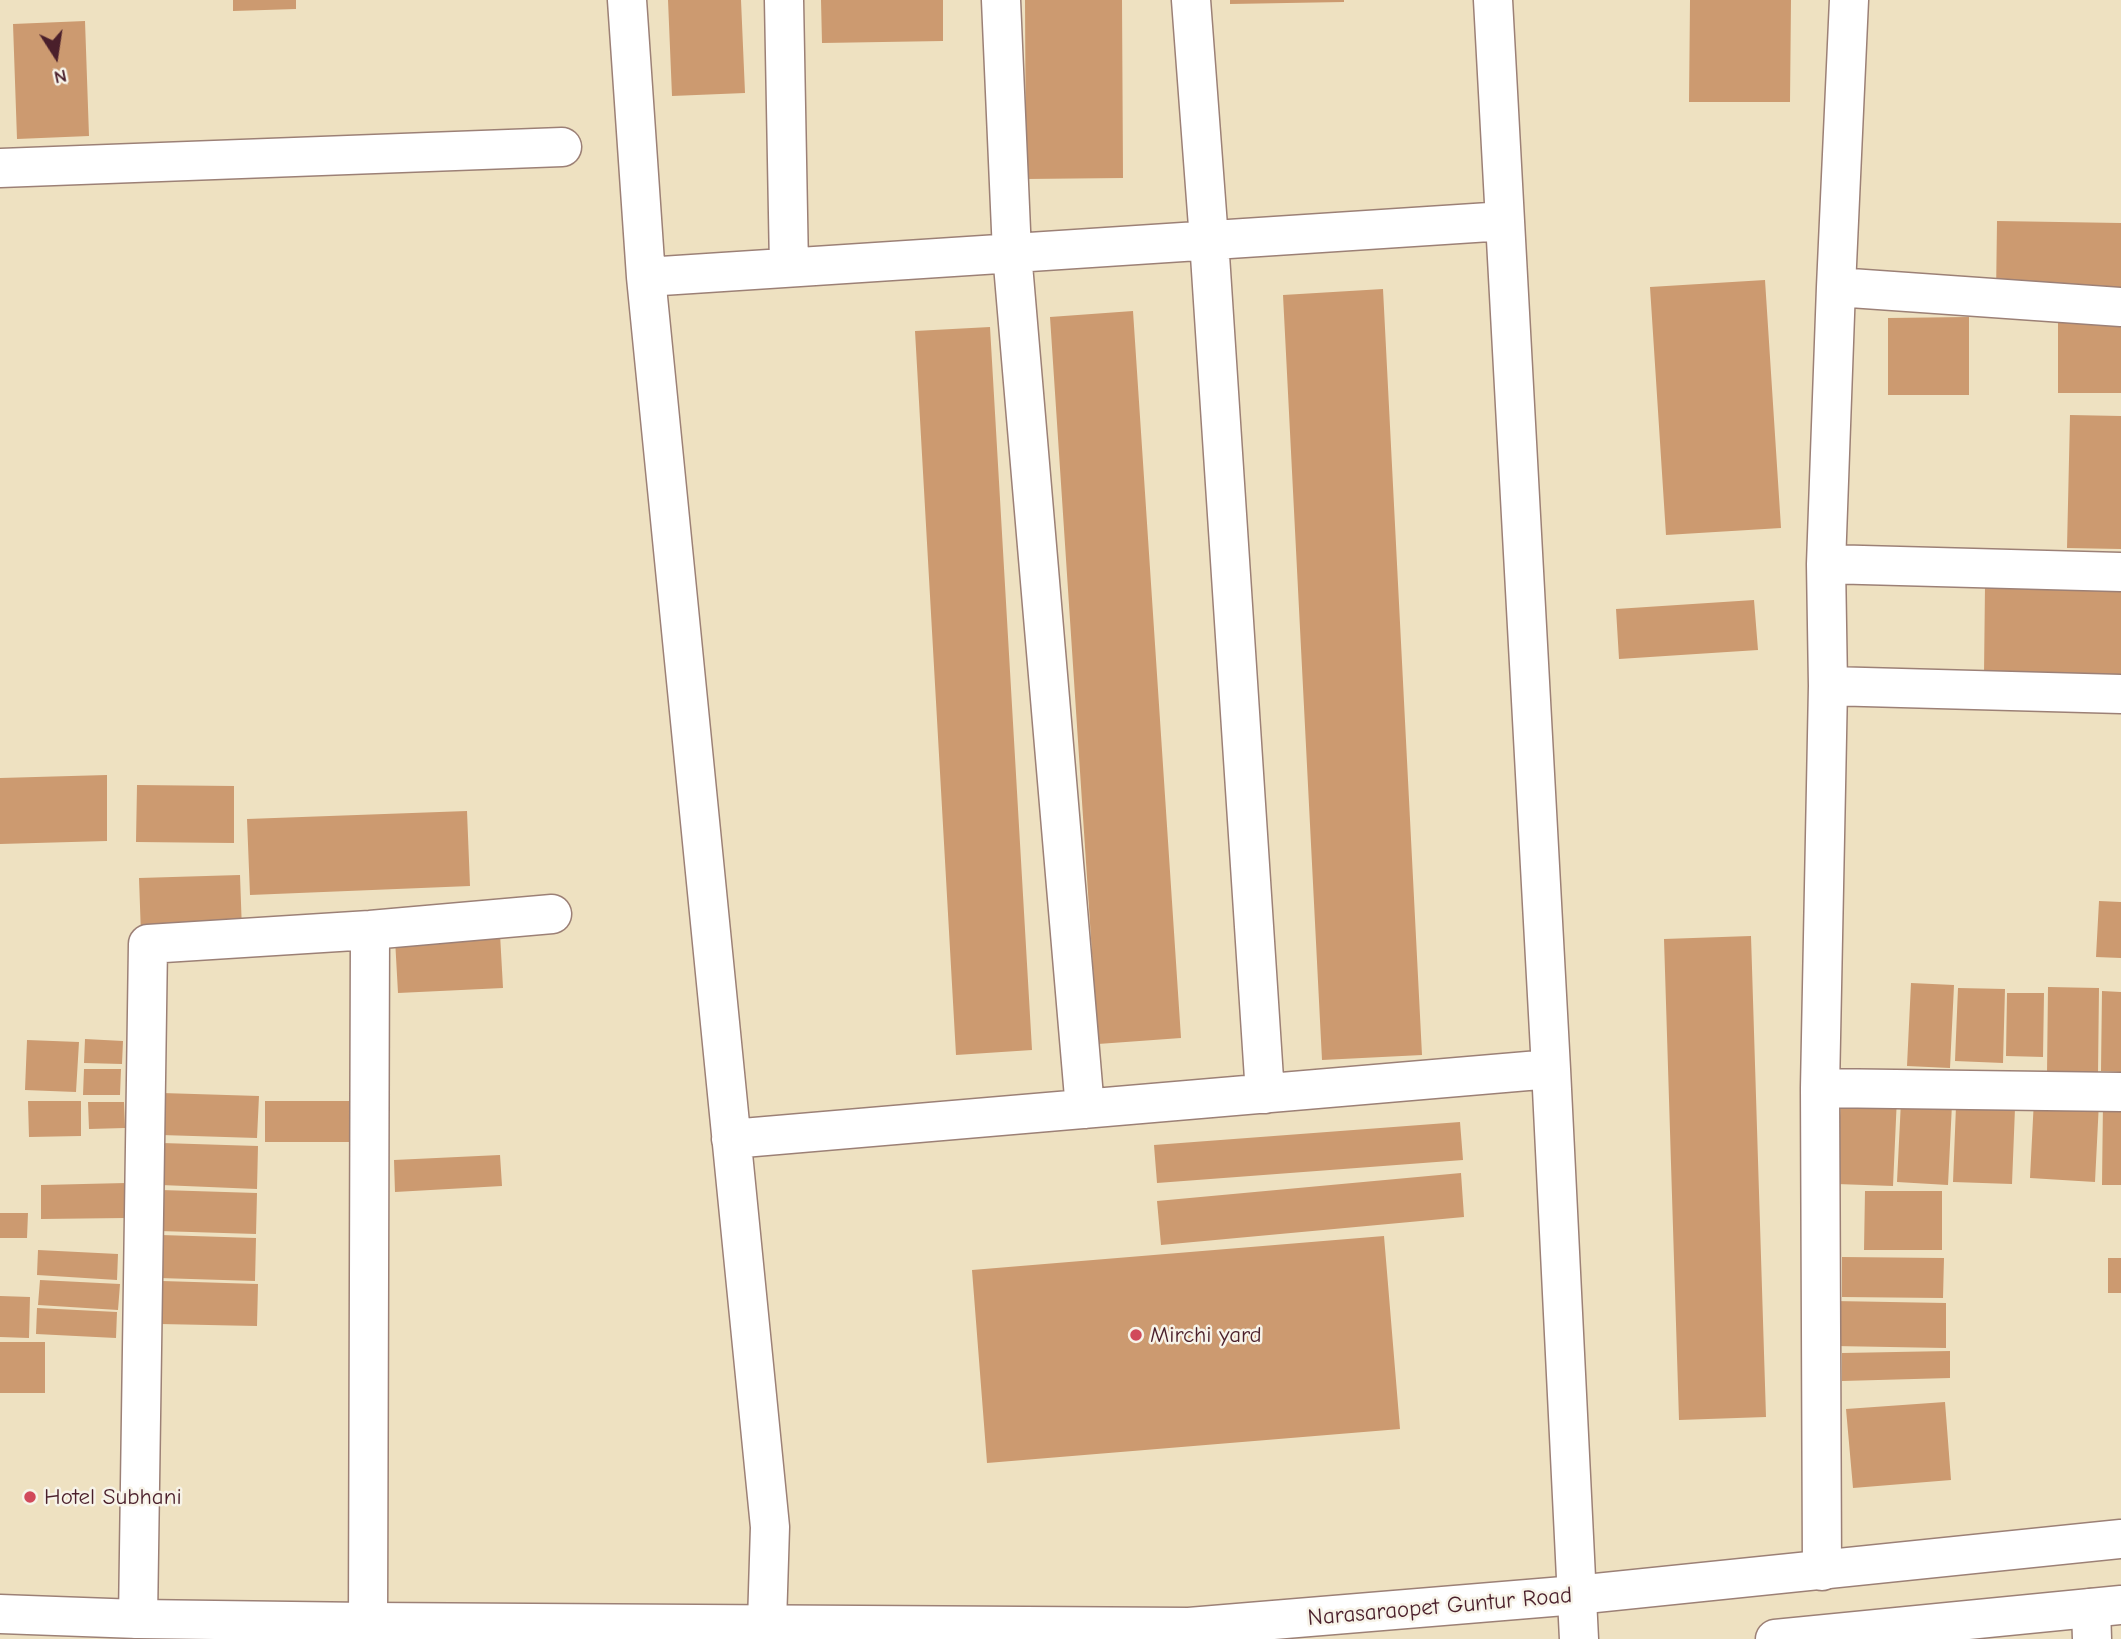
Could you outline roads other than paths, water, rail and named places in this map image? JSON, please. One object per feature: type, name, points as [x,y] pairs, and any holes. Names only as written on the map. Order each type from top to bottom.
[{"type":"main road","points":[[627,0],[646,277],[770,1527],[767,1623]]},
{"type":"main road","points":[[784,0],[789,267]]},
{"type":"main road","points":[[1001,0],[1012,253],[1085,1109]]},
{"type":"main road","points":[[1191,0],[1265,1094]]},
{"type":"main road","points":[[1493,0],[1579,1639]]},
{"type":"main road","points":[[1822,1571],[1820,1088],[1828,686],[1826,564],[1849,0]]},
{"type":"main road","points":[[0,168],[562,147]]},
{"type":"main road","points":[[646,277],[1505,221]]},
{"type":"main road","points":[[1836,287],[2121,307]]},
{"type":"main road","points":[[1826,564],[2121,572]]},
{"type":"main road","points":[[1828,686],[2121,694]]},
{"type":"main road","points":[[138,1619],[148,944],[370,930],[552,914]]},
{"type":"main road","points":[[368,1622],[370,930]]},
{"type":"main road","points":[[731,1139],[1551,1069]]},
{"type":"main road","points":[[1820,1088],[2121,1091]]},
{"type":"main road","name":"Narasaraopet Guntur Road","points":[[0,1614],[368,1622],[1189,1627],[1577,1595],[2121,1539]]},
{"type":"main road","points":[[1775,1639],[2101,1618]]},
{"type":"place","name":"Mirchi yard","points":[[1136,1335]]},
{"type":"place","name":"Hotel Subhani","points":[[30,1497]]}]
